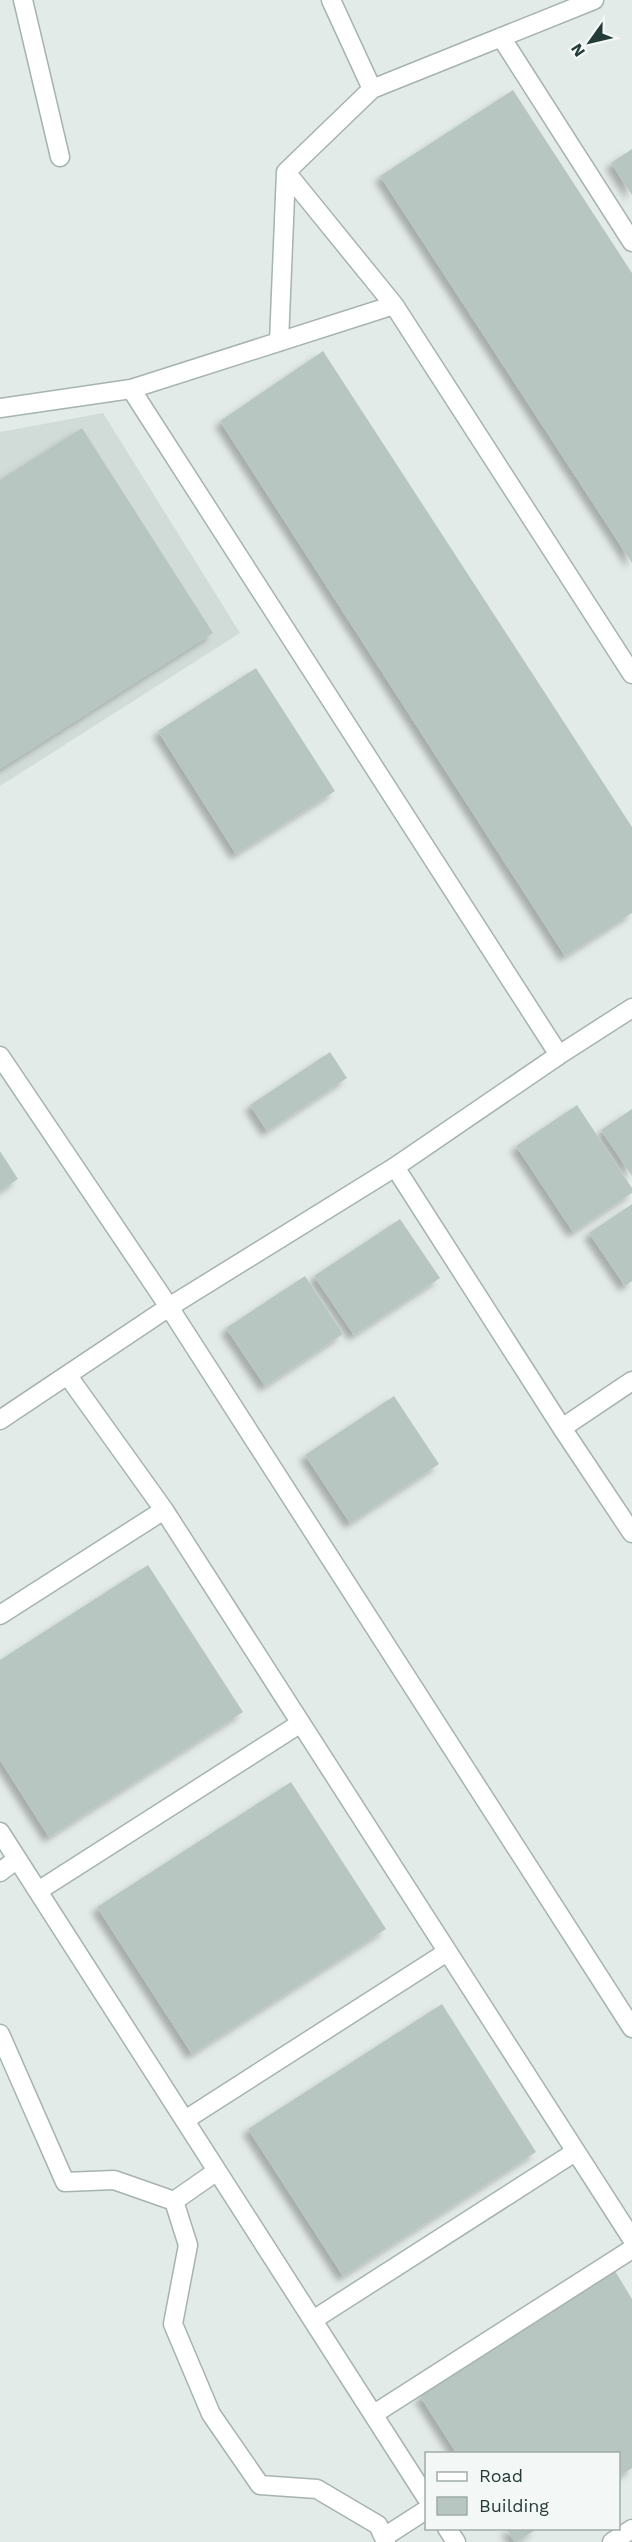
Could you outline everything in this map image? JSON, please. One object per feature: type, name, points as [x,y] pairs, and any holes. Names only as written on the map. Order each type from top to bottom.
[{"type":"street","points":[[23,0],[60,157]]},
{"type":"street","points":[[331,0],[372,89]]},
{"type":"street","points":[[279,342],[286,172],[372,89],[594,0]]},
{"type":"street","points":[[501,37],[632,242]]},
{"type":"street","points":[[286,172],[394,305],[632,674]]},
{"type":"street","points":[[0,408],[131,389],[394,305]]},
{"type":"street","points":[[131,389],[559,1055]]},
{"type":"street","points":[[0,1420],[169,1307],[396,1167],[559,1055],[632,1008]]},
{"type":"street","points":[[0,1056],[169,1307],[632,2028]]},
{"type":"street","points":[[396,1167],[562,1428],[632,1533]]},
{"type":"street","points":[[68,1376],[164,1510],[632,2239]]},
{"type":"street","points":[[562,1428],[632,1381]]},
{"type":"street","points":[[0,1615],[164,1510]]},
{"type":"street","points":[[38,1891],[301,1723]]},
{"type":"street","points":[[0,1832],[425,2495]]},
{"type":"street","points":[[0,1872],[17,1859]]},
{"type":"street","points":[[185,2120],[447,1952]]},
{"type":"street","points":[[0,2034],[65,2182],[114,2180],[174,2201]]},
{"type":"street","points":[[313,2320],[575,2151]]},
{"type":"street","points":[[174,2201],[217,2171]]},
{"type":"street","points":[[174,2201],[188,2245],[173,2324],[211,2414],[260,2485],[317,2489],[378,2525],[385,2539],[425,2511]]},
{"type":"street","points":[[374,2415],[632,2249]]},
{"type":"street","points":[[612,2542],[632,2529]]},
{"type":"shaded area","points":[[103,413],[240,633],[0,786],[0,432]]},
{"type":"building","points":[[513,90],[632,273],[632,563],[380,176]]},
{"type":"building","points":[[632,149],[632,195],[611,163]]},
{"type":"building","points":[[323,351],[632,827],[632,913],[565,956],[220,421]]},
{"type":"building","points":[[82,428],[213,633],[0,769],[0,480]]},
{"type":"building","points":[[256,668],[335,791],[236,854],[158,731]]},
{"type":"building","points":[[330,1052],[347,1078],[267,1131],[250,1105]]},
{"type":"building","points":[[577,1105],[632,1188],[632,1193],[573,1232],[516,1146]]},
{"type":"building","points":[[632,1109],[632,1176],[601,1130]]},
{"type":"building","points":[[0,1151],[18,1179],[0,1191]]},
{"type":"building","points":[[632,1204],[632,1281],[625,1286],[589,1233]]},
{"type":"building","points":[[400,1219],[440,1278],[354,1335],[314,1276]]},
{"type":"building","points":[[305,1276],[343,1334],[265,1386],[226,1328]]},
{"type":"building","points":[[394,1396],[439,1464],[350,1523],[305,1455]]},
{"type":"building","points":[[148,1565],[243,1712],[49,1837],[0,1760],[0,1660]]},
{"type":"building","points":[[291,1782],[386,1929],[192,2054],[97,1907]]},
{"type":"building","points":[[442,2004],[536,2152],[343,2276],[248,2129]]},
{"type":"building","points":[[615,2271],[632,2299],[632,2468],[620,2476],[620,2452],[456,2452],[420,2396]]},
{"type":"building","points":[[507,2530],[535,2530],[517,2542]]}]
